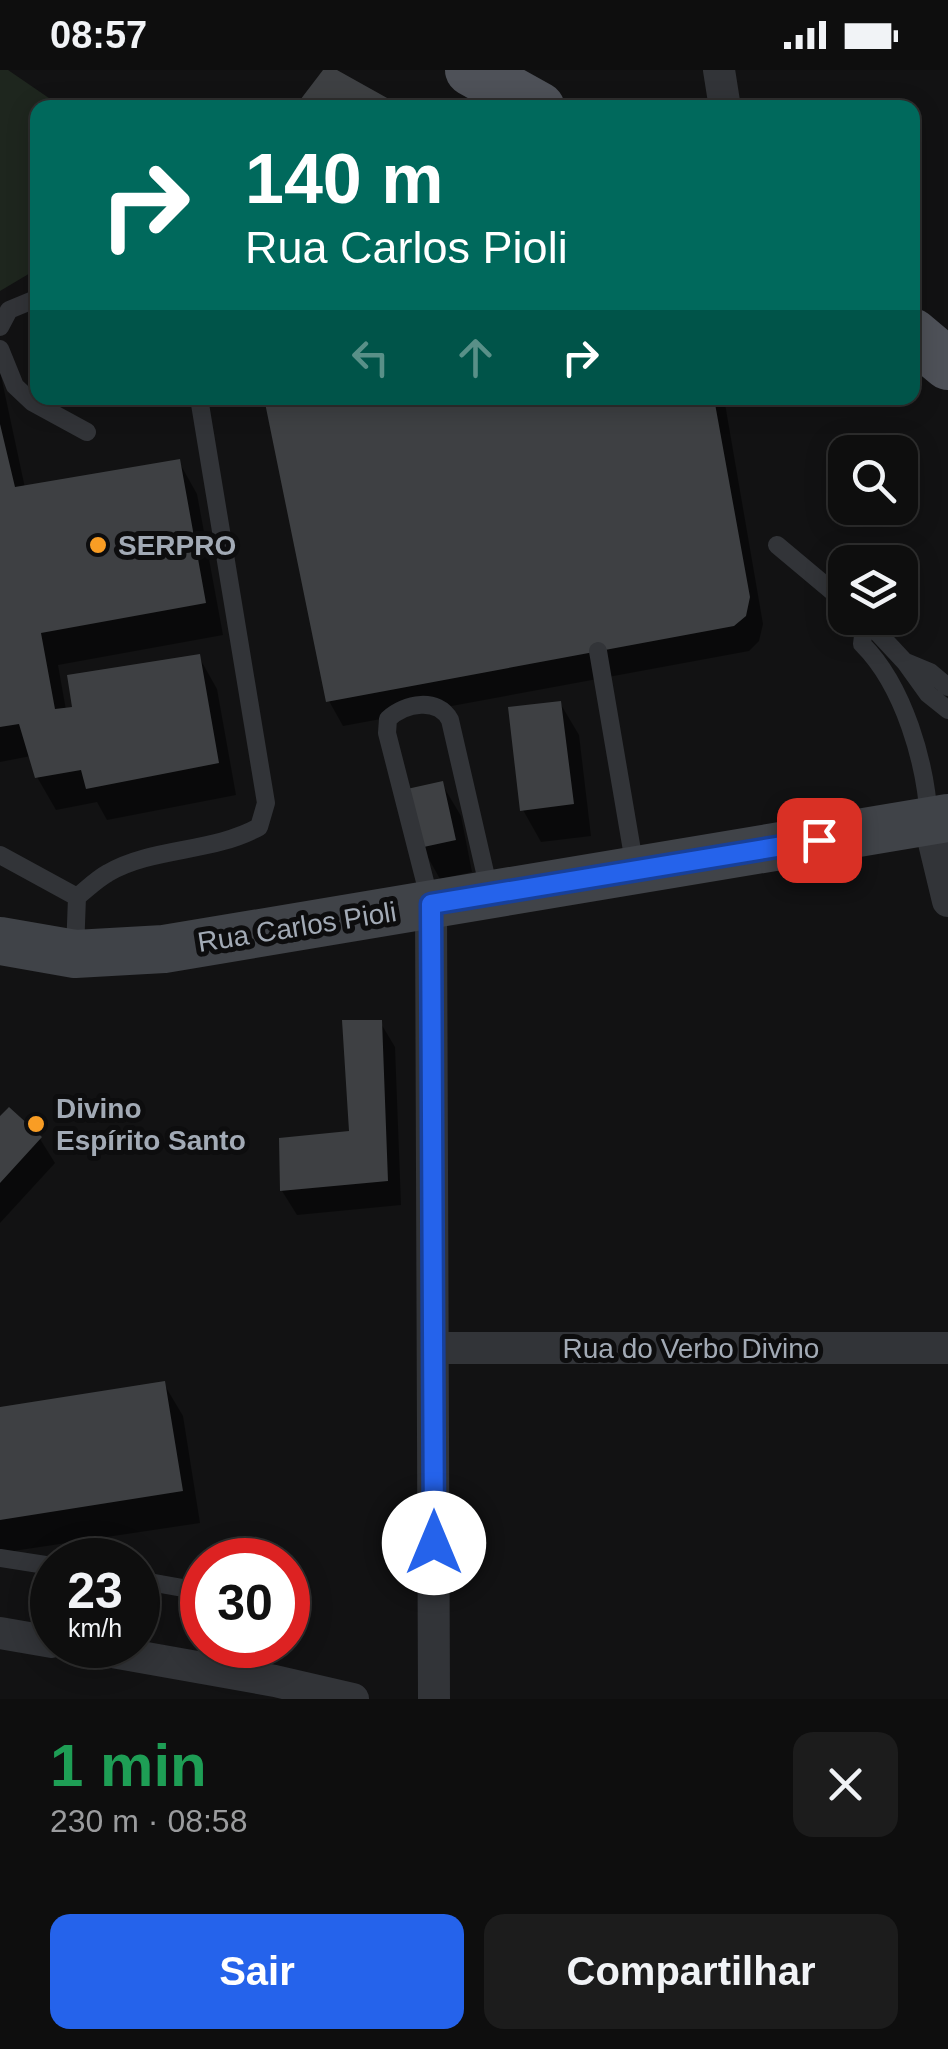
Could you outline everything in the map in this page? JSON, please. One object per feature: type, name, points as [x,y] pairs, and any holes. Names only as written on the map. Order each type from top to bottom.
[{"type":"main road","points":[[472,70],[524,100]]},
{"type":"main road","points":[[920,341],[948,364]]},
{"type":"main road","name":"Rua Carlos Pioli","points":[[0,940],[75,954],[164,949],[938,820]]},
{"type":"street","points":[[719,70],[724,100]]},
{"type":"street","points":[[938,820],[948,901]]},
{"type":"street","points":[[431,904],[434,1699]]},
{"type":"street","name":"Rua do Verbo Divino","points":[[433,1348],[948,1348]]},
{"type":"street","points":[[0,1634],[30,1639]]},
{"type":"street","points":[[160,1657],[353,1699]]},
{"type":"lane","points":[[0,326],[10,310],[30,301]]},
{"type":"lane","points":[[0,349],[15,386],[30,400]]},
{"type":"lane","points":[[38,405],[87,432]]},
{"type":"lane","points":[[75,954],[77,897],[109,872],[236,840],[260,827],[266,803],[200,405]]},
{"type":"lane","points":[[776,545],[828,588]]},
{"type":"lane","points":[[863,635],[862,644],[880,662],[893,684],[938,820]]},
{"type":"lane","points":[[880,635],[928,694],[948,710]]},
{"type":"lane","points":[[598,652],[635,870]]},
{"type":"lane","points":[[905,662],[930,672],[948,686]]},
{"type":"lane","points":[[431,904],[387,733],[388,719],[398,710],[433,704],[444,709],[450,720],[490,895]]},
{"type":"lane","points":[[0,855],[77,897]]},
{"type":"lane","points":[[0,1558],[30,1563]]},
{"type":"shaded area","points":[[0,70],[8,70],[52,100],[30,100],[30,273],[0,291]]},
{"type":"building","points":[[323,70],[337,70],[391,100],[300,100]]},
{"type":"building","points":[[265,405],[715,405],[750,597],[746,616],[734,626],[326,702]]},
{"type":"building","name":"SERPRO","points":[[0,424],[15,487],[180,459],[206,603],[41,633],[55,709],[72,707],[67,675],[200,654],[219,763],[86,789],[81,770],[35,778],[19,724],[0,727]]},
{"type":"building","points":[[561,701],[574,804],[520,811],[508,707]]},
{"type":"building","points":[[443,781],[456,840],[419,848],[407,789]]},
{"type":"building","points":[[342,1020],[382,1020],[388,1181],[280,1191],[279,1138],[349,1131]]},
{"type":"building","points":[[9,1107],[42,1137],[0,1183],[0,1116]]},
{"type":"building","points":[[165,1381],[183,1491],[0,1520],[0,1407]]},
{"type":"place","name":"SERPRO","points":[[98,545]]},
{"type":"place","name":"Divino Espírito Santo","points":[[36,1124]]},
{"type":"route","points":[[434,1543],[431,904],[819,840]]}]
